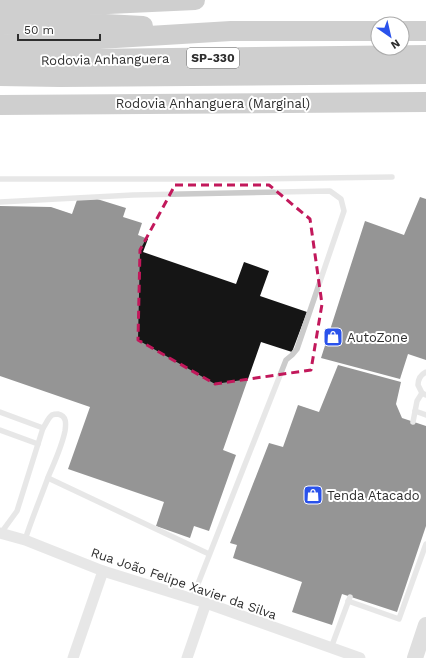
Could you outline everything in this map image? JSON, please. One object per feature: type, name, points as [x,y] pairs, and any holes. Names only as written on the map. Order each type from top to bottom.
[{"type":"highway","points":[[14,0],[52,6]]},
{"type":"highway","points":[[0,9],[195,0]]},
{"type":"highway","points":[[0,25],[105,24],[231,31],[370,31]]},
{"type":"highway","points":[[0,45],[231,31]]},
{"type":"highway","points":[[410,31],[426,31]]},
{"type":"highway","name":"Rodovia Anhanguera","points":[[0,60],[426,54]]},
{"type":"highway","name":"Rodovia Anhanguera","points":[[0,76],[60,77],[426,74]]},
{"type":"highway","name":"Rodovia Anhanguera (Marginal)","points":[[0,104],[426,102]]},
{"type":"street","name":"Rua João Felipe Xavier da Silva","points":[[0,533],[25,540],[103,571],[206,603],[360,658]]},
{"type":"street","points":[[73,658],[103,571]]},
{"type":"street","points":[[187,658],[206,603]]},
{"type":"street","points":[[415,658],[426,625]]},
{"type":"lane","points":[[0,179],[249,179],[392,177]]},
{"type":"lane","points":[[0,202],[133,195],[330,192],[341,199],[344,211],[297,349],[286,360],[192,599]]},
{"type":"lane","points":[[413,422],[417,401],[424,394],[418,386],[419,377],[426,372]]},
{"type":"lane","points":[[415,411],[426,415]]},
{"type":"lane","points":[[0,412],[44,428]]},
{"type":"lane","points":[[0,533],[17,511],[38,444],[47,421],[52,415],[60,414],[65,419],[65,432],[25,540]]},
{"type":"lane","points":[[0,430],[38,444]]},
{"type":"lane","points":[[48,478],[209,554]]},
{"type":"lane","points":[[331,648],[349,599],[399,618],[426,544]]},
{"type":"highlighted area","points":[[175,185],[269,185],[310,219],[322,304],[311,370],[215,384],[138,340],[140,250]]},
{"type":"building","points":[[420,197],[426,199],[426,360],[408,354],[400,379],[321,358],[365,221],[404,235]]},
{"type":"building","points":[[97,199],[126,208],[123,217],[142,223],[138,235],[148,239],[143,252],[236,284],[244,262],[269,271],[260,296],[307,312],[292,352],[261,342],[223,450],[236,455],[209,531],[194,526],[190,538],[156,526],[164,502],[68,469],[90,407],[0,376],[0,206],[51,207],[72,214],[77,200]]},
{"type":"building","name":"Tenda Atacado","points":[[338,365],[401,382],[396,404],[402,418],[426,426],[426,526],[397,612],[342,594],[332,625],[292,612],[302,582],[233,558],[237,545],[230,543],[269,443],[283,447],[298,405],[319,412]]},
{"type":"place","name":"AutoZone","points":[[333,337]]},
{"type":"place","name":"Tenda Atacado","points":[[313,495]]}]
